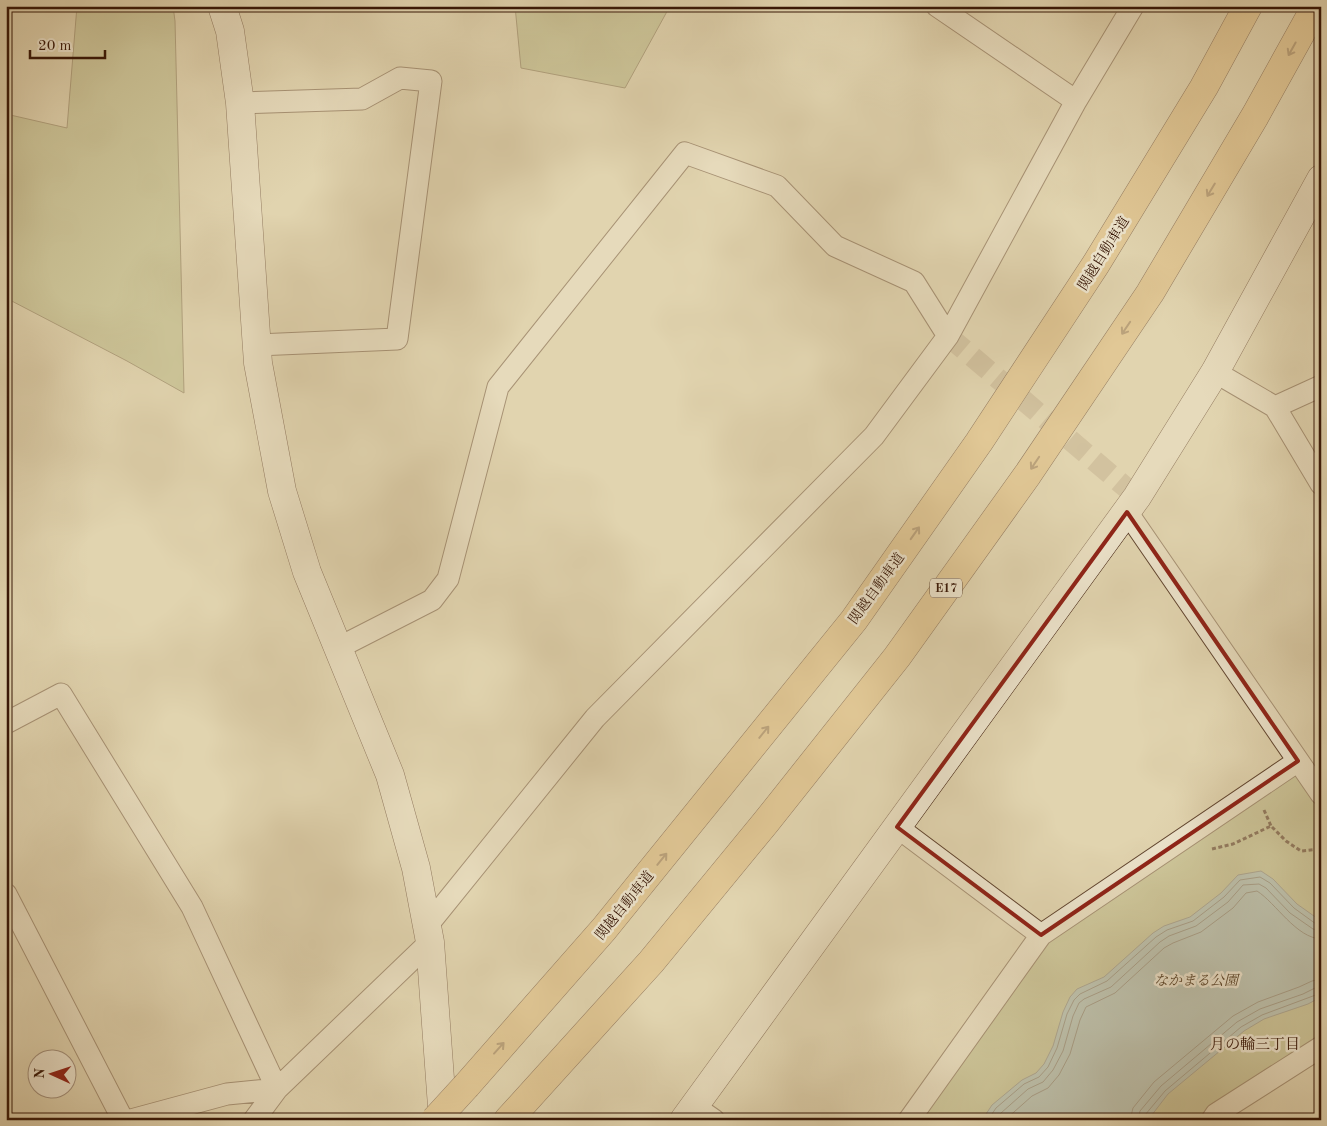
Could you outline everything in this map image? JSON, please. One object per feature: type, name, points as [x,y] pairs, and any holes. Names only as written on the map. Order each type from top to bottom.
[{"type":"highway","name":"関越自動車道","points":[[435,1120],[604,930],[854,620],[979,442],[1096,264],[1204,87],[1248,6]]},
{"type":"highway","name":"E17","points":[[508,1120],[651,962],[766,822],[897,657],[1028,474],[1150,293],[1255,116],[1316,6]]},
{"type":"street","points":[[222,6],[230,31],[240,103],[258,363],[282,491],[307,572],[390,775],[416,868],[428,934],[443,1120]]},
{"type":"street","points":[[937,6],[1076,101]]},
{"type":"street","points":[[254,1120],[277,1088],[428,934],[595,718],[874,436],[948,336],[1076,101],[1133,6]]},
{"type":"street","points":[[240,103],[362,99],[400,78],[431,80],[397,339],[257,345]]},
{"type":"street","points":[[338,648],[432,600],[448,579],[498,388],[685,153],[777,186],[836,246],[914,282],[948,336]]},
{"type":"street","points":[[697,1115],[897,827],[1127,512],[1216,372],[1321,179]]},
{"type":"street","points":[[1216,372],[1275,408],[1321,484]]},
{"type":"street","points":[[1275,408],[1321,386]]},
{"type":"street","points":[[1127,512],[1321,794]]},
{"type":"street","points":[[6,723],[61,694],[192,907],[277,1088]]},
{"type":"street","points":[[910,1120],[1042,935],[1298,761]]},
{"type":"street","points":[[897,827],[1042,935]]},
{"type":"street","points":[[6,894],[123,1120]]},
{"type":"street","points":[[1215,1118],[1321,1047]]},
{"type":"street","points":[[131,1120],[227,1094],[277,1088]]},
{"type":"path","points":[[1206,851],[1234,844],[1271,826],[1286,841],[1300,851],[1321,849]]},
{"type":"highlighted area","points":[[1127,512],[1298,761],[1041,935],[897,827]]},
{"type":"green space","points":[[77,6],[173,6],[175,21],[184,393],[6,298],[6,114],[67,128]]},
{"type":"green space","points":[[515,6],[670,6],[625,88],[521,68]]},
{"type":"green space","name":"なかまる公園","points":[[1298,761],[1321,794],[1321,1047],[1212,1120],[909,1120],[1041,935]]},
{"type":"water","points":[[1261,871],[1273,879],[1297,904],[1321,921],[1321,997],[1308,1004],[1264,1019],[1244,1031],[1168,1094],[1148,1120],[982,1120],[992,1105],[1022,1080],[1036,1073],[1044,1064],[1053,1046],[1063,1012],[1070,997],[1077,989],[1104,977],[1153,933],[1164,926],[1190,917],[1221,893],[1238,875]]},
{"type":"tunnel","points":[[948,336],[1137,497]]},
{"type":"district","name":"月の輪三丁目","points":[[1255,1044]]}]
